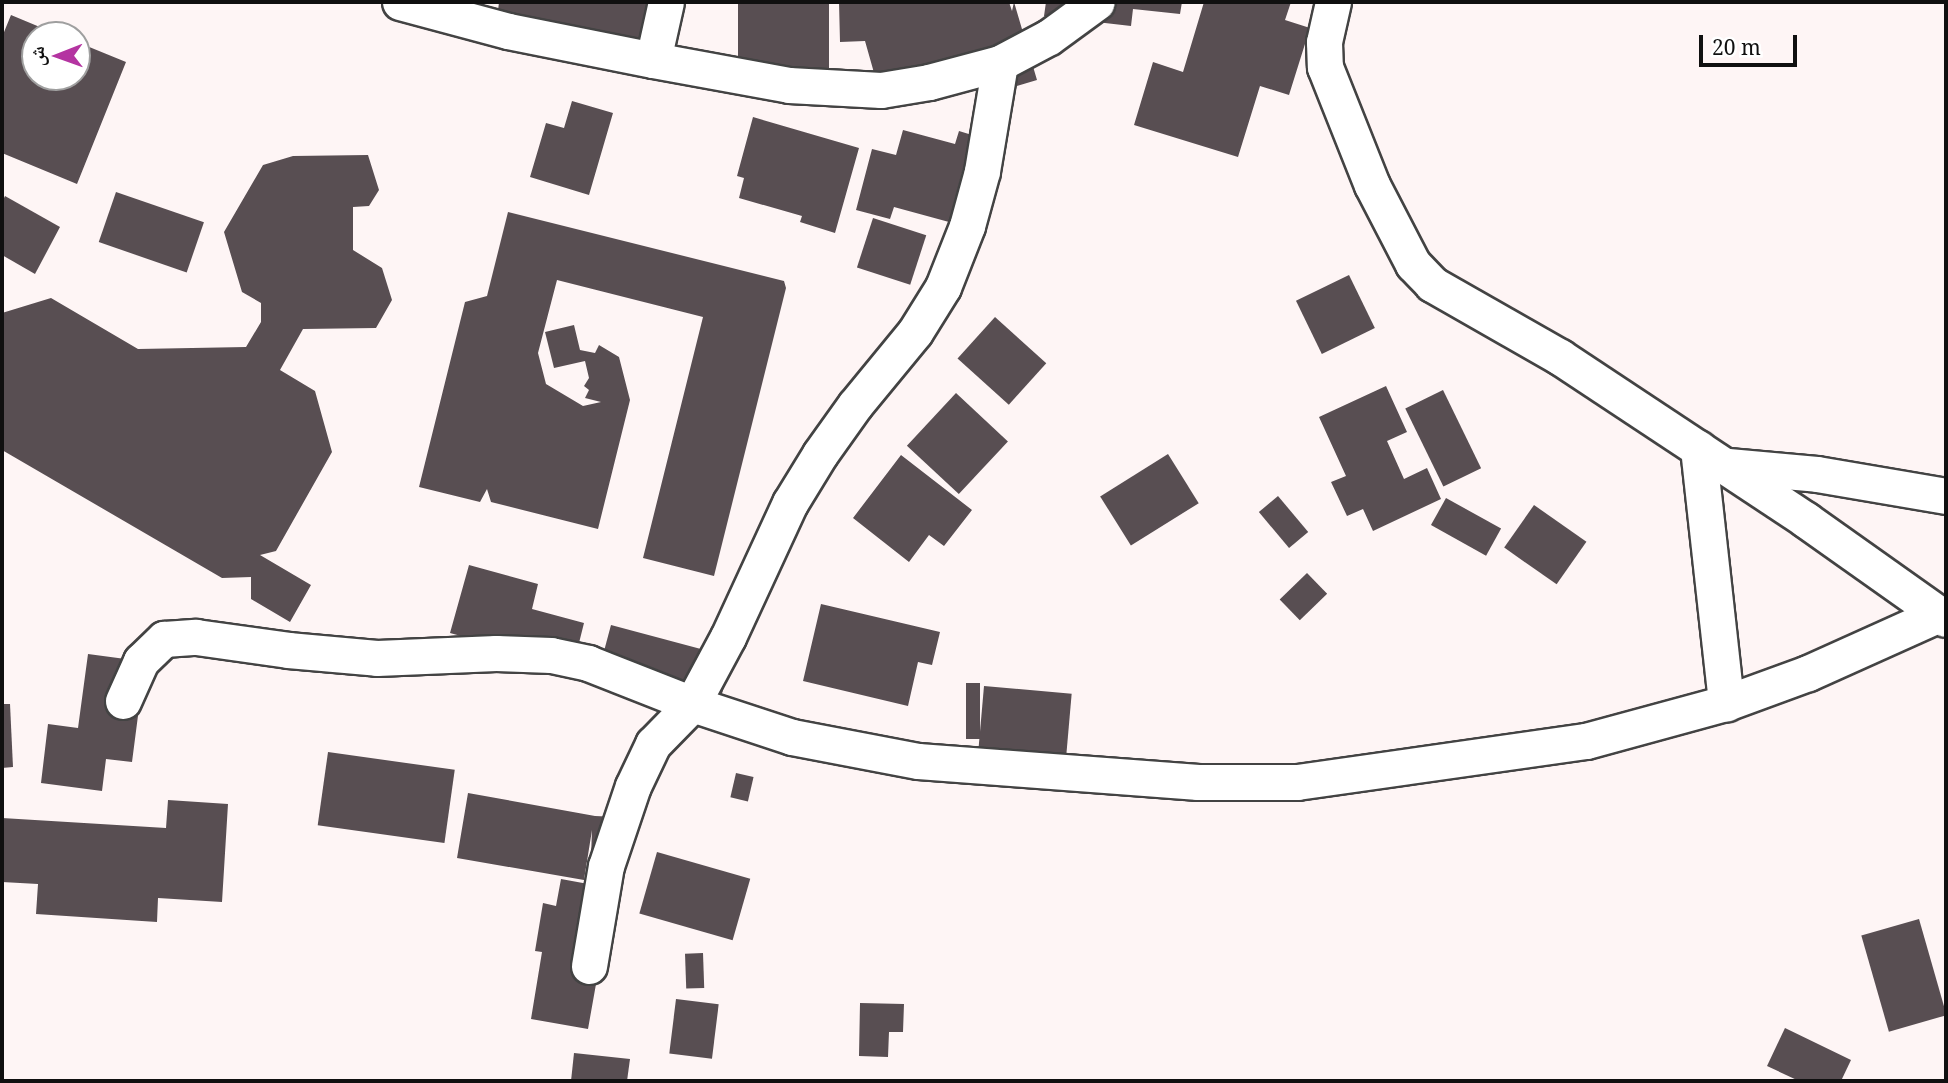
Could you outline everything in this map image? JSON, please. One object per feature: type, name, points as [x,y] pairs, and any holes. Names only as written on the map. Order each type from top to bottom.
[{"type":"street","points":[[400,2],[508,31],[789,85],[881,90],[929,82],[1000,63],[1049,37],[1097,2]]},
{"type":"street","points":[[653,60],[666,2]]},
{"type":"street","points":[[1333,2],[1324,42],[1325,66],[1372,185],[1413,264],[1432,284],[1457,301],[1560,357],[1712,457],[1943,617]]},
{"type":"street","points":[[589,965],[606,866],[632,786],[653,744],[692,704],[728,637],[790,503],[834,434],[915,332],[943,287],[967,226],[982,171],[1000,63]]},
{"type":"street","points":[[1712,457],[1946,496]]},
{"type":"street","points":[[1712,457],[1726,703]]},
{"type":"street","points":[[123,701],[141,661],[164,639],[196,637],[288,650],[377,658],[496,653],[551,655],[588,663],[692,704],[792,737],[918,761],[1198,782],[1297,782],[1586,741],[1726,703],[1808,673],[1943,617]]},
{"type":"building","points":[[499,2],[674,2],[648,48],[495,37]]},
{"type":"building","points":[[738,2],[829,2],[829,76],[738,76]]},
{"type":"building","points":[[839,2],[1009,2],[1012,11],[1014,2],[1037,80],[997,92],[986,90],[880,94],[865,41],[840,42]]},
{"type":"building","points":[[1046,2],[1182,2],[1180,14],[1133,9],[1131,26],[1044,16]]},
{"type":"building","points":[[1204,2],[1291,2],[1285,20],[1310,28],[1289,95],[1260,86],[1238,157],[1134,125],[1153,62],[1183,72]]},
{"type":"building","points":[[11,15],[25,21],[21,21],[21,91],[91,91],[91,48],[126,62],[77,184],[2,153],[2,37]]},
{"type":"building","points":[[572,101],[613,113],[589,195],[530,177],[546,123],[564,128]]},
{"type":"building","points":[[753,117],[859,148],[835,233],[800,222],[802,216],[739,198],[744,178],[737,176]]},
{"type":"building","points":[[903,130],[955,144],[959,131],[972,135],[949,222],[894,207],[890,219],[856,210],[872,149],[896,155]]},
{"type":"building","points":[[368,155],[379,190],[369,206],[353,207],[353,250],[382,268],[392,300],[376,328],[303,329],[280,370],[315,391],[332,452],[276,551],[260,555],[311,585],[290,622],[251,599],[251,577],[222,578],[2,450],[2,313],[51,298],[138,349],[246,347],[261,322],[261,303],[242,292],[224,232],[263,165],[293,156]]},
{"type":"building","points":[[116,192],[204,222],[187,272],[99,242]]},
{"type":"building","points":[[5,196],[60,227],[35,274],[2,255],[2,202]]},
{"type":"building","points":[[508,212],[784,281],[786,288],[714,576],[643,558],[703,317],[557,280],[538,353],[546,384],[583,406],[601,402],[585,398],[589,390],[584,386],[589,378],[585,361],[554,368],[545,332],[574,325],[580,350],[595,353],[599,345],[619,357],[630,400],[598,529],[491,502],[487,489],[480,502],[419,487],[465,302],[487,296]]},
{"type":"building","points":[[873,218],[926,235],[910,285],[857,267]]},
{"type":"building","points":[[1349,275],[1375,328],[1322,354],[1296,301]]},
{"type":"building","points":[[995,317],[1046,363],[1009,405],[958,359]]},
{"type":"building","points":[[1386,386],[1407,432],[1387,441],[1404,479],[1427,468],[1441,499],[1373,531],[1363,509],[1347,516],[1331,482],[1346,476],[1319,417]]},
{"type":"building","points":[[1443,390],[1481,468],[1443,487],[1405,408]]},
{"type":"building","points":[[956,393],[1008,441],[959,494],[907,446]]},
{"type":"building","points":[[1168,454],[1199,503],[1131,546],[1100,496]]},
{"type":"building","points":[[901,455],[972,510],[944,546],[929,535],[909,562],[853,518]]},
{"type":"building","points":[[1278,496],[1308,532],[1289,548],[1259,512]]},
{"type":"building","points":[[1446,498],[1501,529],[1486,556],[1431,525]]},
{"type":"building","points":[[1534,505],[1586,542],[1557,584],[1504,548]]},
{"type":"building","points":[[469,565],[538,584],[532,609],[584,623],[573,667],[450,633]]},
{"type":"building","points":[[1307,573],[1327,594],[1300,620],[1280,599]]},
{"type":"building","points":[[821,604],[940,632],[932,665],[918,662],[908,706],[803,681]]},
{"type":"building","points":[[611,625],[732,657],[718,710],[597,678]]},
{"type":"building","points":[[88,654],[133,660],[127,707],[139,708],[132,762],[106,759],[102,791],[41,783],[48,724],[78,728]]},
{"type":"building","points":[[966,683],[980,683],[980,739],[966,739]]},
{"type":"building","points":[[984,686],[1072,694],[1066,759],[978,752]]},
{"type":"building","points":[[2,704],[10,704],[13,767],[2,768]]},
{"type":"building","points":[[328,752],[455,770],[444,843],[318,825]]},
{"type":"building","points":[[736,773],[754,777],[748,801],[730,797]]},
{"type":"building","points":[[468,793],[595,816],[618,817],[590,883],[592,830],[584,880],[457,858]]},
{"type":"building","points":[[168,800],[228,804],[222,902],[158,898],[157,922],[36,914],[38,884],[2,882],[2,818],[166,828]]},
{"type":"building","points":[[657,852],[750,879],[733,940],[639,914]]},
{"type":"building","points":[[561,879],[621,890],[609,958],[601,956],[588,1029],[531,1019],[542,952],[535,951],[543,903],[556,906]]},
{"type":"building","points":[[1919,919],[1946,1015],[1889,1032],[1861,936]]},
{"type":"building","points":[[703,953],[704,988],[686,989],[685,954]]},
{"type":"building","points":[[676,999],[719,1004],[712,1059],[669,1054]]},
{"type":"building","points":[[860,1003],[904,1004],[903,1032],[889,1032],[888,1057],[859,1056]]},
{"type":"building","points":[[1785,1028],[1851,1060],[1841,1081],[1799,1081],[1767,1066]]},
{"type":"building","points":[[574,1053],[630,1059],[627,1081],[571,1081]]}]
